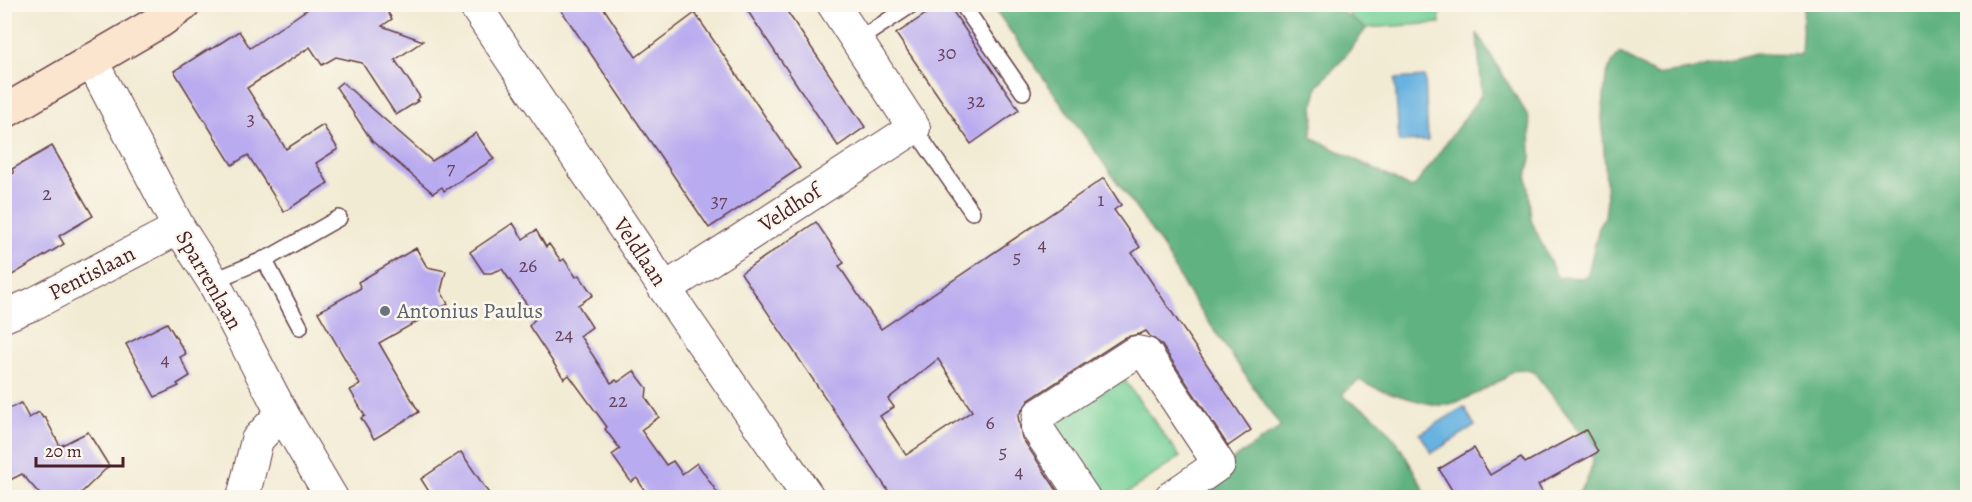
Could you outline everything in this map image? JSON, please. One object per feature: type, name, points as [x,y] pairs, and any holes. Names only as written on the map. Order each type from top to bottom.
[{"type":"street","points":[[4,112],[160,21],[184,4]]},
{"type":"street","name":"Veldlaan","points":[[474,4],[665,289],[809,498]]},
{"type":"street","points":[[834,4],[914,128]]},
{"type":"street","name":"Sparrenlaan","points":[[91,60],[179,228],[213,281],[282,413],[332,498]]},
{"type":"street","name":"Veldhof","points":[[665,289],[914,128]]},
{"type":"street","name":"Pentislaan","points":[[4,316],[33,304],[179,228]]},
{"type":"street","points":[[1084,498],[1037,428],[1039,415],[1136,352],[1146,354],[1219,464],[1170,498]]},
{"type":"street","points":[[243,498],[257,440],[282,413]]},
{"type":"lane","points":[[858,40],[913,4]]},
{"type":"lane","points":[[962,4],[1023,92]]},
{"type":"lane","points":[[914,128],[972,213]]},
{"type":"lane","points":[[213,281],[264,259],[339,218]]},
{"type":"lane","points":[[264,259],[300,327]]},
{"type":"green space","points":[[992,5],[1333,5],[1366,29],[1342,60],[1318,85],[1313,106],[1311,137],[1411,188],[1415,186],[1482,94],[1477,33],[1528,116],[1531,158],[1527,177],[1531,220],[1557,277],[1587,278],[1600,223],[1605,217],[1607,199],[1602,118],[1606,76],[1613,61],[1620,53],[1656,75],[1691,70],[1756,54],[1801,55],[1804,5],[1967,5],[1967,497],[1575,497],[1590,474],[1592,447],[1534,372],[1521,369],[1515,370],[1505,378],[1468,397],[1445,405],[1401,396],[1375,388],[1360,380],[1342,394],[1379,420],[1403,452],[1428,497],[1177,497],[1281,427],[1186,289],[1163,247]]},
{"type":"green space","points":[[1349,5],[1439,5],[1440,23],[1351,29]]},
{"type":"green space","points":[[1123,378],[1180,457],[1121,497],[1106,497],[1056,424]]},
{"type":"water","points":[[1425,77],[1428,141],[1399,142],[1395,79]]},
{"type":"water","points":[[1464,407],[1475,426],[1432,453],[1420,434]]},
{"type":"building","points":[[315,4],[383,4],[392,19],[382,26],[423,41],[395,60],[420,97],[416,100],[418,101],[396,115],[362,63],[336,57],[322,65],[310,47],[247,88],[286,149],[323,125],[338,149],[316,163],[328,183],[284,212],[248,155],[232,165],[174,71],[239,31],[250,48]]},
{"type":"building","points":[[557,4],[601,4],[636,57],[695,13],[800,168],[709,228]]},
{"type":"building","points":[[743,4],[782,4],[865,127],[838,146]]},
{"type":"building","points":[[941,4],[948,4],[1019,110],[971,144],[896,34]]},
{"type":"building","points":[[342,82],[432,161],[476,133],[494,159],[444,191],[442,187],[433,193],[372,141],[336,87]]},
{"type":"building","points":[[52,146],[93,216],[59,236],[64,244],[4,280],[4,179],[14,173],[12,169]]},
{"type":"building","points":[[1104,178],[1121,205],[1114,210],[1140,247],[1132,253],[1251,430],[1228,446],[1161,344],[1146,331],[1126,337],[1029,400],[1018,416],[1022,438],[1062,498],[893,498],[741,273],[816,222],[844,263],[839,266],[881,329]],"holes":[[[938,359],[972,411],[906,455],[880,416],[894,407],[888,399]]]},
{"type":"building","points":[[513,223],[523,239],[536,230],[546,247],[549,244],[561,261],[564,259],[576,277],[579,275],[593,295],[578,305],[592,327],[580,336],[611,383],[616,380],[618,382],[634,371],[647,388],[646,398],[659,417],[641,430],[666,465],[673,461],[682,474],[697,463],[721,498],[649,498],[637,478],[631,482],[612,455],[620,449],[605,429],[607,427],[569,375],[564,379],[529,326],[536,318],[502,269],[484,273],[470,252]]},
{"type":"building","points":[[416,248],[427,267],[446,271],[441,291],[448,304],[379,343],[419,412],[374,439],[361,418],[365,416],[350,390],[360,385],[318,312],[361,288],[358,282]]},
{"type":"building","points":[[167,323],[186,354],[180,357],[190,376],[177,384],[179,386],[155,397],[126,344]]},
{"type":"building","points":[[21,403],[29,418],[39,412],[43,418],[45,417],[60,446],[88,432],[109,466],[76,498],[43,498],[22,474],[4,483],[4,411]]},
{"type":"building","points":[[1586,430],[1598,452],[1538,485],[1546,498],[1451,498],[1455,495],[1439,469],[1474,448],[1490,475],[1521,457],[1525,463]]},
{"type":"building","points":[[461,452],[492,498],[433,498],[421,479]]},
{"type":"place","name":"Antonius Paulus","points":[[385,311]]}]
